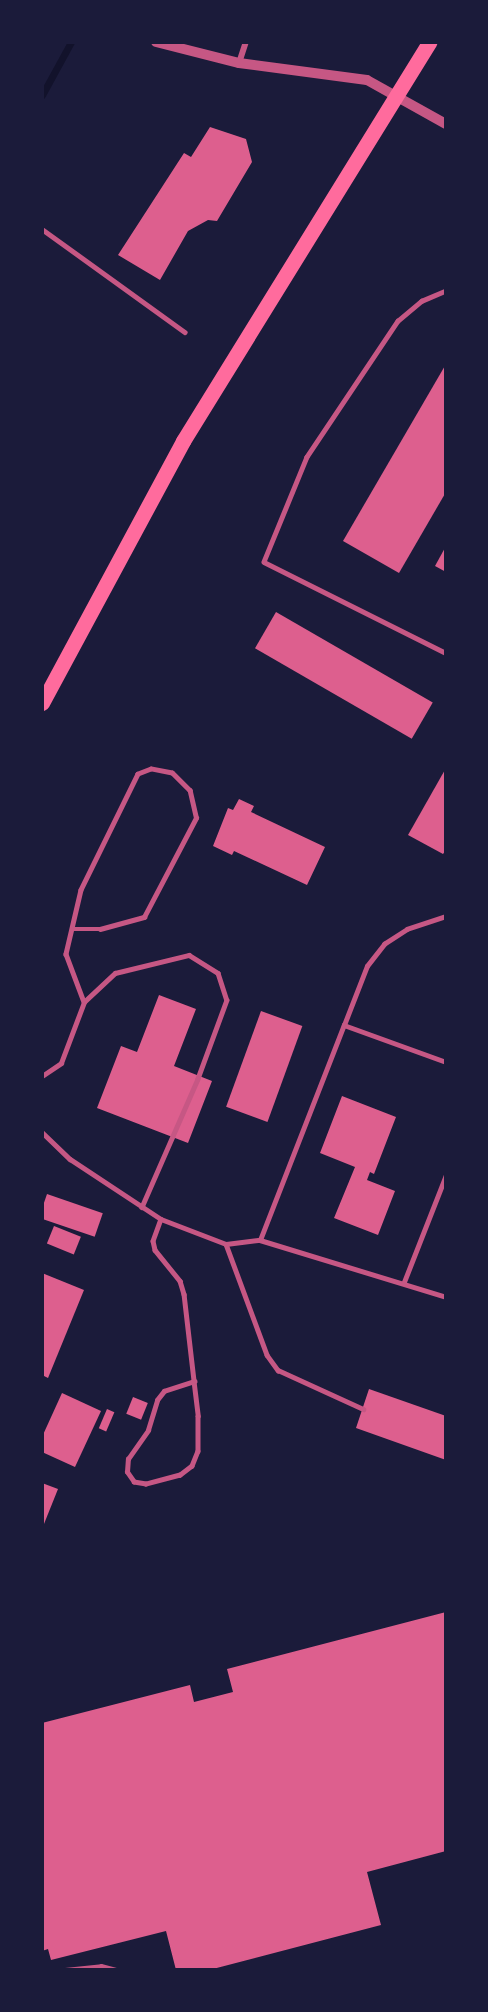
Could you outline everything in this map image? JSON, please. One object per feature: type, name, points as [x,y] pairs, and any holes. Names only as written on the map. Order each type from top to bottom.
[{"type":"main road","points":[[42,703],[183,441],[429,42]]},
{"type":"street","points":[[156,42],[239,63],[367,80],[446,124]]},
{"type":"street","points":[[239,63],[246,42]]},
{"type":"lane","points":[[42,229],[185,332]]},
{"type":"lane","points":[[446,291],[422,301],[398,321],[307,458],[264,562],[446,652]]},
{"type":"lane","points":[[73,929],[100,929],[144,918],[196,818],[190,791],[172,773],[151,769],[138,774],[81,890],[66,954],[84,1002]]},
{"type":"lane","points":[[260,1240],[366,966],[384,944],[406,929],[446,916]]},
{"type":"lane","points":[[42,1076],[61,1063],[84,1002],[115,973],[189,955],[218,973],[227,1000],[198,1079],[142,1207]]},
{"type":"lane","points":[[344,1025],[446,1062]]},
{"type":"lane","points":[[42,1132],[70,1159],[161,1220],[226,1244],[260,1240],[404,1282],[446,1298]]},
{"type":"lane","points":[[404,1282],[446,1175]]},
{"type":"lane","points":[[161,1220],[153,1241],[155,1250],[180,1281],[194,1381],[198,1451],[192,1466],[180,1475],[146,1484],[134,1482],[127,1472],[128,1460],[148,1430],[157,1401],[164,1391],[194,1381]]},
{"type":"lane","points":[[226,1244],[267,1354],[278,1370],[363,1409]]},
{"type":"lane","points":[[65,1970],[101,1966],[116,1970]]},
{"type":"building","points":[[210,127],[246,139],[252,162],[217,221],[208,220],[188,231],[160,280],[118,255],[184,153],[191,157]]},
{"type":"building","points":[[446,364],[446,492],[399,573],[343,541]]},
{"type":"building","points":[[446,546],[446,572],[435,566]]},
{"type":"building","points":[[276,612],[433,702],[412,739],[255,648]]},
{"type":"building","points":[[446,768],[446,850],[443,854],[408,835]]},
{"type":"building","points":[[239,799],[254,806],[251,812],[325,847],[307,885],[234,851],[232,855],[213,846],[228,808],[233,810]]},
{"type":"building","points":[[159,995],[196,1009],[174,1066],[212,1081],[188,1143],[97,1108],[121,1046],[137,1052]]},
{"type":"building","points":[[261,1011],[302,1026],[267,1122],[226,1107]]},
{"type":"building","points":[[342,1096],[396,1117],[374,1174],[370,1172],[367,1180],[395,1191],[378,1235],[334,1218],[355,1167],[320,1153]]},
{"type":"building","points":[[47,1194],[103,1213],[95,1237],[42,1219],[42,1209]]},
{"type":"building","points":[[54,1226],[81,1237],[74,1254],[47,1244]]},
{"type":"building","points":[[42,1273],[84,1290],[48,1378],[42,1375]]},
{"type":"building","points":[[369,1389],[446,1416],[446,1460],[356,1428]]},
{"type":"building","points":[[62,1393],[101,1411],[75,1467],[42,1452],[42,1437]]},
{"type":"building","points":[[133,1397],[148,1403],[141,1420],[126,1414]]},
{"type":"building","points":[[107,1409],[114,1412],[106,1431],[99,1428]]},
{"type":"building","points":[[42,1483],[58,1489],[42,1529]]},
{"type":"building","points":[[446,1612],[446,1851],[367,1872],[381,1925],[209,1970],[176,1970],[166,1931],[51,1960],[48,1949],[42,1951],[42,1723],[190,1685],[194,1702],[233,1692],[227,1669]]},
{"type":"waterway","points":[[42,95],[71,42]]}]
